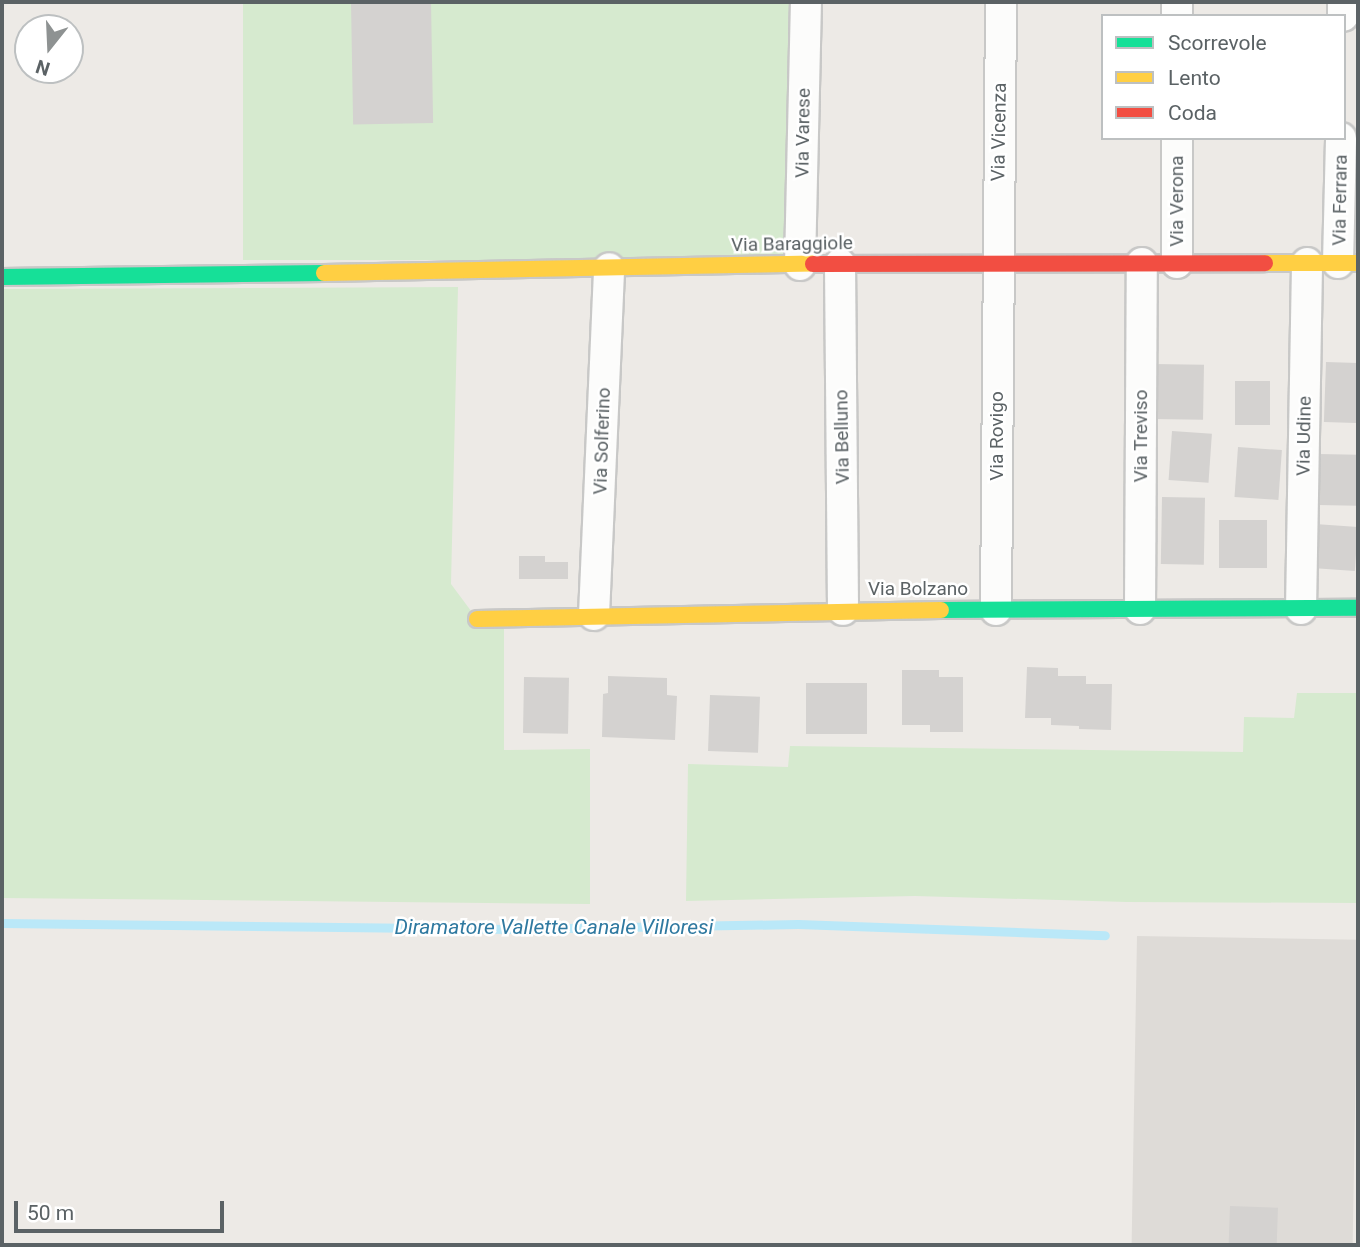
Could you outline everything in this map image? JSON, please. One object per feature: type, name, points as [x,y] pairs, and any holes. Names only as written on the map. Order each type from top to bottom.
[{"type":"street","name":"Via Varese","points":[[800,265],[806,2]]},
{"type":"street","name":"Via Vicenza","points":[[997,263],[1001,2]]},
{"type":"street","name":"Via Verona","points":[[1177,140],[1177,263]]},
{"type":"street","name":"Via Ferrara","points":[[1341,140],[1348,263]]},
{"type":"street","name":"Via Rovigo","points":[[996,610],[997,263]]},
{"type":"street","name":"Via Treviso","points":[[1140,609],[1142,263]]},
{"type":"street","name":"Via Udine","points":[[1301,609],[1307,263]]},
{"type":"street","name":"Via Baraggiole","points":[[2,277],[227,276],[840,264],[1348,263]]},
{"type":"street","name":"Via Belluno","points":[[840,264],[844,610]]},
{"type":"street","name":"Via Solferino","points":[[594,615],[609,268]]},
{"type":"street","name":"Via Bolzano","points":[[477,619],[844,610],[1358,608]]},
{"type":"shaded area","points":[[1137,936],[1358,940],[1353,1245],[1132,1245]]},
{"type":"green space","points":[[243,2],[789,2],[789,260],[243,260]]},
{"type":"green space","points":[[458,287],[451,584],[477,619],[504,618],[504,750],[590,749],[590,904],[2,898],[2,289]]},
{"type":"green space","points":[[1297,693],[1358,693],[1358,903],[1127,902],[915,896],[686,901],[688,764],[788,767],[790,746],[1243,752],[1244,717],[1294,718]]},
{"type":"building","points":[[431,2],[433,123],[353,124],[351,3]]},
{"type":"building","points":[[1326,362],[1358,363],[1356,423],[1324,422]]},
{"type":"building","points":[[1154,364],[1204,365],[1203,420],[1153,419]]},
{"type":"building","points":[[1235,381],[1270,381],[1270,425],[1235,425]]},
{"type":"building","points":[[1172,431],[1212,434],[1208,483],[1169,480]]},
{"type":"building","points":[[1238,447],[1282,450],[1278,500],[1235,497]]},
{"type":"building","points":[[1319,454],[1358,455],[1357,506],[1318,505]]},
{"type":"building","points":[[1162,497],[1205,498],[1204,565],[1161,564]]},
{"type":"building","points":[[1219,520],[1267,520],[1267,568],[1219,568]]},
{"type":"building","points":[[1315,524],[1358,527],[1355,571],[1312,568]]},
{"type":"building","points":[[519,556],[545,556],[545,562],[568,562],[568,579],[519,579]]},
{"type":"building","points":[[1027,667],[1058,668],[1058,676],[1086,676],[1086,684],[1112,684],[1111,730],[1051,725],[1051,718],[1025,718]]},
{"type":"building","points":[[902,670],[939,670],[939,677],[963,677],[963,732],[930,732],[930,725],[902,725]]},
{"type":"building","points":[[608,676],[667,678],[667,695],[677,696],[675,740],[602,737],[603,694],[608,693]]},
{"type":"building","points":[[524,677],[569,678],[568,734],[523,733]]},
{"type":"building","points":[[806,683],[867,683],[867,734],[806,734]]},
{"type":"building","points":[[710,695],[760,697],[758,753],[708,751]]},
{"type":"building","points":[[1230,1206],[1278,1208],[1277,1245],[1229,1245]]},
{"type":"waterway","name":"Diramatore Vallette Canale Villoresi","points":[[2,923],[511,929],[798,924],[1105,935]]},
{"type":"traffic: fast","points":[[2,277],[324,273]]},
{"type":"traffic: fast","points":[[941,610],[1358,608]]},
{"type":"traffic: slow","points":[[1265,263],[1358,263]]},
{"type":"traffic: slow","points":[[324,273],[813,264]]},
{"type":"traffic: slow","points":[[477,619],[941,610]]},
{"type":"traffic: jam","points":[[813,264],[1265,263]]}]
